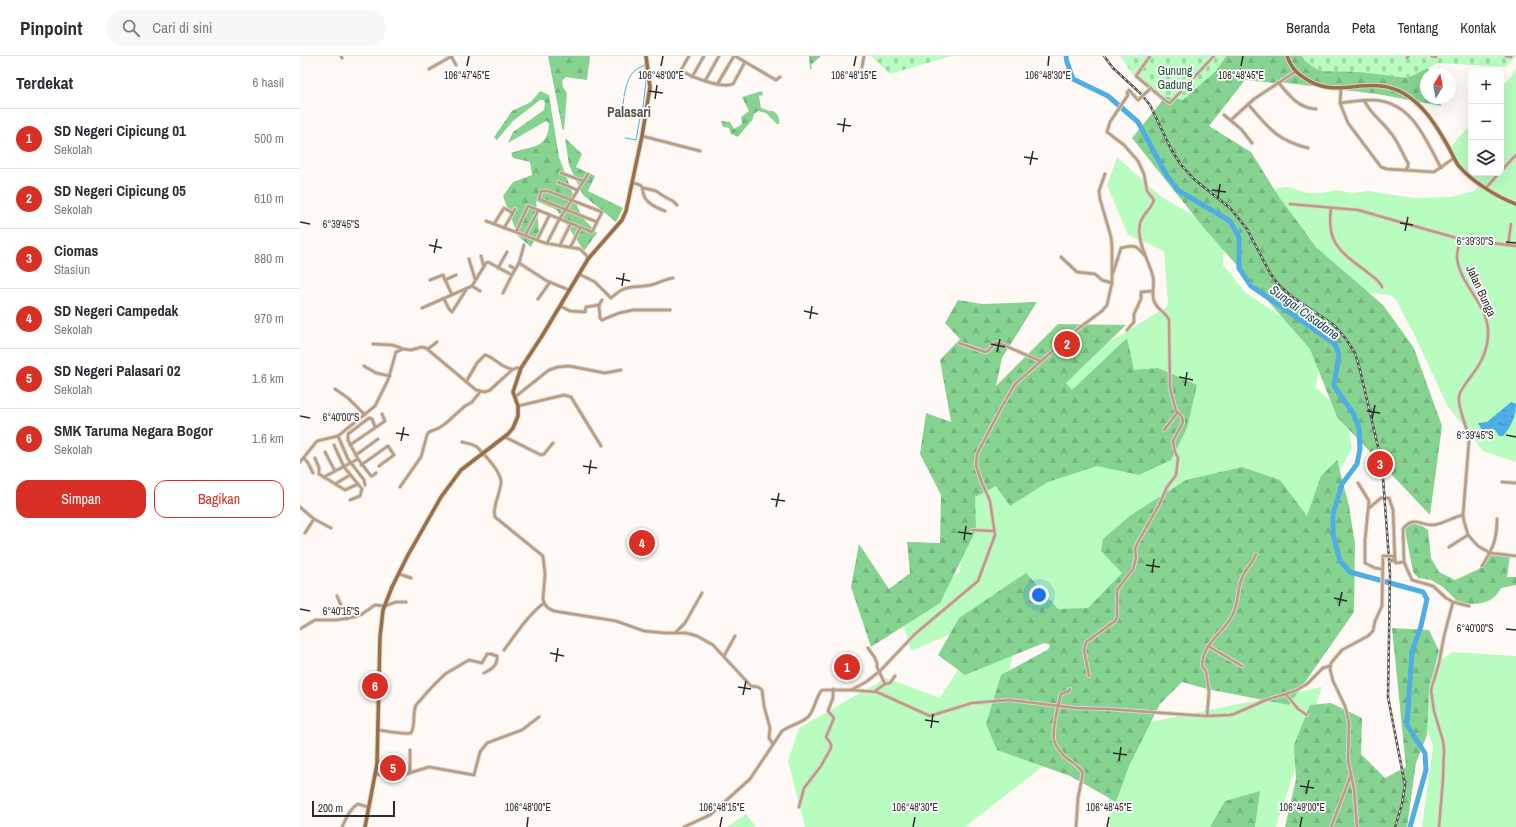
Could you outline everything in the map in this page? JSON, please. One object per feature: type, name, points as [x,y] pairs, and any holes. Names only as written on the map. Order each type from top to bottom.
[{"type":"main road","points":[[365,827],[376,774],[380,637],[382,617],[385,606],[417,538],[441,497],[461,470],[484,454],[505,437],[513,428],[517,421],[518,406],[513,392],[521,368],[538,343],[589,258],[622,220],[626,211],[633,182],[650,87],[646,56]]},
{"type":"main road","points":[[1287,56],[1295,72],[1318,86],[1341,88],[1374,85],[1394,89],[1406,95],[1419,105],[1428,115],[1454,158],[1466,173],[1503,199],[1516,204]]},
{"type":"street","points":[[429,69],[451,56],[456,65]]},
{"type":"street","points":[[689,56],[681,70],[705,81],[731,85],[745,62]]},
{"type":"street","points":[[692,76],[704,56]]},
{"type":"street","points":[[705,81],[719,56]]},
{"type":"street","points":[[718,83],[735,56],[776,80],[780,77]]},
{"type":"street","points":[[862,67],[864,56]]},
{"type":"street","points":[[1150,56],[1136,76],[1167,102],[1171,102],[1214,56]]},
{"type":"street","points":[[1432,56],[1436,57]]},
{"type":"street","points":[[1506,56],[1511,58]]},
{"type":"street","points":[[1231,120],[1248,104],[1278,82],[1295,72]]},
{"type":"street","points":[[1278,82],[1297,103],[1305,107],[1316,109]]},
{"type":"street","points":[[1089,676],[1084,650],[1086,642],[1117,618],[1118,590],[1133,569],[1136,558],[1135,549],[1138,542],[1176,473],[1178,458],[1173,441],[1183,422],[1182,417],[1177,413],[1170,388],[1170,322],[1167,315],[1155,304],[1153,278],[1138,230],[1141,219],[1151,208],[1154,200],[1147,191],[1144,174],[1138,161],[1124,145],[1107,132],[1108,126],[1128,95],[1126,93],[1129,90],[1138,100],[1151,88]]},
{"type":"street","points":[[1341,88],[1340,103],[1348,123],[1380,166],[1385,169],[1431,172],[1441,168],[1454,158]]},
{"type":"street","points":[[1340,103],[1364,100],[1385,102],[1405,111],[1418,126],[1441,168]]},
{"type":"street","points":[[1364,100],[1371,114],[1387,128],[1394,137],[1408,164],[1405,170]]},
{"type":"street","points":[[1248,104],[1274,133],[1285,140],[1308,148]]},
{"type":"street","points":[[1224,115],[1246,134],[1252,143]]},
{"type":"street","points":[[642,136],[700,151]]},
{"type":"street","points":[[1504,168],[1516,155]]},
{"type":"street","points":[[561,172],[583,181]]},
{"type":"street","points":[[548,243],[565,209],[588,174]]},
{"type":"street","points":[[852,690],[866,682],[880,671],[915,634],[977,582],[994,538],[994,531],[990,501],[976,466],[977,454],[1015,384],[1040,361],[1104,308],[1112,283],[1111,240],[1100,199],[1100,191],[1105,174]]},
{"type":"street","points":[[1486,188],[1496,176]]},
{"type":"street","points":[[558,182],[577,190]]},
{"type":"street","points":[[633,182],[644,188],[656,190],[678,206]]},
{"type":"street","points":[[644,188],[647,200],[656,207],[665,211]]},
{"type":"street","points":[[516,232],[528,206],[570,225],[592,232],[597,222],[602,212],[548,191],[541,191],[539,199],[597,222]]},
{"type":"street","points":[[1290,204],[1358,210],[1460,239],[1516,246]]},
{"type":"street","points":[[494,224],[504,208],[513,213]]},
{"type":"street","points":[[1331,208],[1329,225],[1331,235],[1335,242],[1344,254],[1378,280],[1382,287]]},
{"type":"street","points":[[504,228],[515,209]]},
{"type":"street","points":[[526,236],[538,211]]},
{"type":"street","points":[[537,240],[549,216]]},
{"type":"street","points":[[486,221],[537,240],[580,249],[589,258]]},
{"type":"street","points":[[1508,245],[1511,224]]},
{"type":"street","points":[[560,245],[570,225]]},
{"type":"street","points":[[571,246],[580,228]]},
{"type":"street","name":"Jalan Bunga","points":[[1460,239],[1457,254],[1458,263],[1463,276],[1485,315],[1487,320],[1488,336],[1483,358],[1459,396],[1461,411],[1468,430],[1469,441],[1463,515],[1468,535]]},
{"type":"street","points":[[503,293],[519,263],[524,245]]},
{"type":"street","points":[[1112,275],[1121,248],[1136,246],[1146,258]]},
{"type":"street","points":[[498,268],[506,252]]},
{"type":"street","points":[[481,256],[484,266]]},
{"type":"street","points":[[1061,257],[1077,272],[1095,274],[1102,280],[1112,283]]},
{"type":"street","points":[[469,259],[475,280]]},
{"type":"street","points":[[422,308],[472,286],[488,262],[512,275]]},
{"type":"street","points":[[519,263],[550,282],[569,290]]},
{"type":"street","points":[[510,266],[516,269]]},
{"type":"street","points":[[579,274],[595,282],[611,298],[621,290],[632,286],[650,285],[673,278]]},
{"type":"street","points":[[430,280],[443,275],[452,295]]},
{"type":"street","points":[[445,280],[456,275]]},
{"type":"street","points":[[538,298],[550,282]]},
{"type":"street","points":[[472,286],[480,292]]},
{"type":"street","points":[[444,299],[452,312],[466,289]]},
{"type":"street","points":[[1127,330],[1134,322],[1134,314],[1141,300],[1141,292],[1153,291]]},
{"type":"street","points":[[602,300],[600,305],[600,318],[602,320],[618,313],[633,310],[670,310]]},
{"type":"street","points":[[560,306],[570,311],[585,312],[586,307],[600,305]]},
{"type":"street","points":[[428,350],[437,342]]},
{"type":"street","points":[[959,343],[985,352],[988,351],[995,343],[999,343],[1040,361]]},
{"type":"street","points":[[373,344],[392,345],[410,350],[422,347],[428,350],[480,392],[490,390],[513,369]]},
{"type":"street","points":[[300,462],[317,441],[338,436],[377,403],[390,376],[395,354],[403,349]]},
{"type":"street","points":[[466,382],[477,363],[485,354],[501,366],[513,369],[521,368]]},
{"type":"street","points":[[364,366],[376,373],[390,376]]},
{"type":"street","points":[[515,397],[549,370],[558,367],[569,366],[605,373],[621,370]]},
{"type":"street","points":[[335,389],[348,398],[365,414]]},
{"type":"street","points":[[400,487],[422,457],[429,432],[445,424],[472,402],[480,392]]},
{"type":"street","points":[[518,406],[568,395],[571,397],[601,446]]},
{"type":"street","points":[[1164,430],[1177,413]]},
{"type":"street","points":[[350,444],[384,421],[382,414]]},
{"type":"street","points":[[375,427],[372,419],[369,418],[348,434],[347,437],[361,465],[371,476],[376,473]]},
{"type":"street","points":[[338,436],[351,463],[364,480],[365,485]]},
{"type":"street","points":[[505,437],[541,455],[544,454],[553,443]]},
{"type":"street","points":[[356,455],[378,439]]},
{"type":"street","points":[[462,442],[476,447],[484,454],[501,479],[495,517],[541,553],[544,558],[545,574],[543,596],[544,603],[548,608],[554,611],[616,621],[644,631],[686,634],[702,638],[713,645],[751,686],[758,687],[762,690],[764,706],[770,728],[770,738],[773,744]]},
{"type":"street","points":[[334,445],[344,467],[362,489],[360,496],[350,500]]},
{"type":"street","points":[[361,465],[388,446],[394,455],[380,466]]},
{"type":"street","points":[[325,452],[335,471]]},
{"type":"street","points":[[304,458],[313,473]]},
{"type":"street","points":[[315,458],[320,468],[319,474],[335,484],[347,490],[358,484]]},
{"type":"street","points":[[324,476],[358,459]]},
{"type":"street","points":[[335,484],[350,475]]},
{"type":"street","points":[[1502,482],[1516,483]]},
{"type":"street","points":[[1358,483],[1369,501],[1365,540],[1366,563],[1382,570]]},
{"type":"street","points":[[1368,510],[1381,498],[1389,498],[1393,510],[1395,561]]},
{"type":"street","points":[[300,507],[314,519],[331,528]]},
{"type":"street","points":[[1463,515],[1433,525],[1418,522],[1405,526],[1403,529],[1404,562],[1412,580],[1433,586],[1446,598],[1453,602],[1469,606]]},
{"type":"street","points":[[305,533],[314,519]]},
{"type":"street","points":[[1482,566],[1490,553],[1496,536],[1497,519]]},
{"type":"street","points":[[972,530],[994,531]]},
{"type":"street","points":[[1450,547],[1468,535],[1478,546],[1490,553],[1516,556]]},
{"type":"street","points":[[1207,716],[1209,692],[1206,672],[1202,666],[1205,651],[1233,614],[1239,598],[1242,578],[1252,564],[1256,554]]},
{"type":"street","points":[[684,827],[710,815],[746,782],[784,730],[807,718],[821,691],[876,691],[930,716],[965,705],[998,700],[1022,701],[1058,706],[1207,716],[1234,714],[1261,702],[1302,688],[1323,668],[1330,666],[1342,650],[1368,636],[1373,631],[1375,621],[1382,606],[1383,556],[1393,556],[1392,561],[1399,564],[1404,562]]},
{"type":"street","points":[[400,574],[411,578]]},
{"type":"street","points":[[675,633],[685,623],[702,593]]},
{"type":"street","points":[[337,596],[347,618]]},
{"type":"street","points":[[300,629],[315,620],[336,620],[347,618],[360,615],[375,605],[385,606],[396,602],[406,602]]},
{"type":"street","points":[[1439,827],[1444,750],[1443,741],[1434,714],[1431,690],[1439,663],[1453,602]]},
{"type":"street","points":[[504,650],[537,608],[544,603]]},
{"type":"street","points":[[724,656],[735,636]]},
{"type":"street","points":[[1208,646],[1242,666]]},
{"type":"street","points":[[868,648],[869,652],[875,658],[877,663],[876,667],[880,671],[885,684]]},
{"type":"street","points":[[378,730],[406,734],[410,733],[413,728],[414,709],[416,705],[439,679],[450,670],[469,660],[482,663],[489,653],[497,656],[495,666],[484,674]]},
{"type":"street","points":[[1330,666],[1331,675],[1342,699],[1349,723],[1348,760],[1354,789],[1357,827]]},
{"type":"street","points":[[876,691],[885,684],[890,684],[895,676]]},
{"type":"street","points":[[1070,688],[1068,691],[1062,693],[1058,706],[1054,736],[1055,743],[1060,751],[1078,766],[1083,773],[1078,798],[1076,827]]},
{"type":"street","points":[[799,807],[804,788],[813,774],[821,766],[831,748],[831,744],[826,737],[834,718],[828,711],[833,698],[833,690]]},
{"type":"street","points":[[1286,694],[1298,709],[1307,715]]},
{"type":"street","points":[[376,774],[396,777],[429,767],[474,775],[480,752],[487,742],[522,730],[539,717]]},
{"type":"street","points":[[410,750],[410,773]]},
{"type":"street","points":[[1332,827],[1351,775]]},
{"type":"street","points":[[342,827],[354,806],[358,804],[368,807]]},
{"type":"green space","points":[[548,56],[590,56],[587,80],[566,77],[562,81],[563,87],[567,93],[564,130],[562,127]]},
{"type":"green space","points":[[809,56],[821,56],[811,65],[812,69],[810,69]]},
{"type":"green space","points":[[871,56],[951,56],[890,74]]},
{"type":"green space","name":"Gunung Gadung","points":[[1120,56],[1226,56],[1216,71],[1183,100],[1162,96],[1136,79]]},
{"type":"green space","points":[[1194,56],[1424,56],[1428,68],[1420,68],[1420,102],[1377,94],[1279,82],[1274,83],[1245,80],[1209,126],[1251,152],[1279,197],[1317,248],[1383,305],[1414,348],[1442,426],[1430,515],[1337,417],[1310,349],[1204,228],[1132,138],[1184,74]]},
{"type":"green space","points":[[1302,56],[1516,56],[1506,67],[1438,63],[1428,68],[1420,68],[1420,72],[1408,78],[1360,72],[1319,71],[1305,61]]},
{"type":"green space","points":[[1516,68],[1516,462],[1483,451],[1447,405],[1414,334],[1396,300],[1390,295],[1369,293],[1337,271],[1324,257],[1307,233],[1292,225],[1273,193],[1278,188],[1288,187],[1307,193],[1321,193],[1338,190],[1352,193],[1368,191],[1415,198],[1450,197],[1474,191],[1479,186],[1469,176],[1504,176],[1504,85]]},
{"type":"green space","points":[[540,91],[549,95],[559,157],[581,216],[597,233],[584,251],[557,210],[536,201],[539,231],[531,247],[518,236],[503,196],[513,182],[532,175],[530,162],[513,158],[511,153],[538,145],[542,142],[546,138],[549,123],[546,121],[508,143],[513,132],[544,110],[544,100],[540,100],[513,121],[497,140],[494,137],[512,111],[531,102]]},
{"type":"green space","points":[[762,91],[763,95],[759,96],[761,108],[776,113],[779,118],[779,124],[777,124],[766,113],[758,111],[754,114],[752,121],[738,137],[731,134],[729,128],[723,127],[721,121],[730,122],[734,129],[742,124],[741,117],[749,111],[742,97]]},
{"type":"green space","points":[[1430,104],[1440,104],[1441,106]]},
{"type":"green space","points":[[1468,127],[1468,175],[1456,163],[1449,151]]},
{"type":"green space","points":[[565,138],[582,154],[576,167],[595,176],[588,191],[623,208],[616,222],[583,195],[569,165]]},
{"type":"green space","points":[[1117,157],[1159,195],[1225,235],[1223,265],[1246,293],[1300,329],[1320,356],[1316,387],[1347,418],[1352,448],[1315,516],[1294,513],[1128,585],[1068,621],[960,630],[911,651],[902,620],[960,571],[966,498],[1070,398],[1057,383],[1109,342],[1168,306],[1164,251],[1128,235],[1107,185]]},
{"type":"green space","points":[[958,300],[982,304],[1037,302],[1002,358],[996,386],[1058,324],[1126,325],[1066,383],[1072,390],[1127,338],[1134,370],[1158,368],[1197,385],[1187,428],[1171,460],[1139,475],[1097,466],[1048,482],[1010,506],[996,486],[975,497],[976,530],[940,603],[871,647],[851,587],[859,544],[889,589],[910,573],[907,542],[940,543],[941,495],[920,454],[926,413],[951,422],[940,360],[960,339],[945,323]]},
{"type":"green space","points":[[1337,460],[1349,506],[1355,544],[1354,612],[1289,705],[1207,689],[1182,682],[1160,704],[1129,766],[1116,802],[1070,776],[997,750],[986,724],[1001,675],[1050,647],[1049,644],[1044,643],[965,675],[938,655],[959,618],[1026,573],[1058,609],[1088,608],[1122,573],[1101,551],[1103,539],[1131,515],[1186,480],[1242,467],[1280,480],[1307,516],[1321,476]]},
{"type":"green space","points":[[1414,524],[1422,526],[1428,530],[1431,558],[1439,572],[1455,580],[1479,569],[1490,553],[1510,555],[1507,577],[1516,577],[1516,585],[1501,588],[1498,594],[1483,603],[1459,603],[1443,587],[1431,580],[1418,578],[1413,572],[1405,530],[1408,526]]},
{"type":"green space","points":[[1024,616],[1005,684],[1042,767],[965,827],[805,827],[788,761],[799,728],[886,678],[940,698],[957,671]]},
{"type":"green space","points":[[1392,628],[1429,630],[1439,651],[1429,688],[1427,735],[1416,763],[1407,827],[1285,827],[1296,779],[1294,745],[1310,705],[1331,703],[1362,718],[1361,754],[1385,778],[1406,767]]},
{"type":"green space","points":[[1453,652],[1516,656],[1516,827],[1422,827],[1433,746],[1421,711],[1428,668]]},
{"type":"green space","points":[[1322,687],[1276,827],[1110,827],[1108,796],[1136,725]]},
{"type":"green space","points":[[1260,791],[1255,827],[1210,827],[1225,801]]},
{"type":"green space","points":[[746,814],[756,827],[727,827]]},
{"type":"water","points":[[1511,402],[1516,404],[1515,413],[1511,425],[1503,436],[1499,436],[1495,430],[1491,428],[1484,434],[1478,423],[1487,422]]},
{"type":"waterway","name":"Sungai Cisadane","points":[[1066,56],[1073,79],[1108,96],[1138,122],[1167,176],[1179,191],[1230,221],[1239,237],[1239,268],[1251,286],[1335,344],[1339,354],[1334,386],[1353,413],[1359,428],[1360,449],[1357,464],[1342,484],[1333,514],[1333,534],[1340,561],[1350,572],[1423,592],[1427,599],[1421,626],[1412,652],[1407,725],[1425,753],[1426,770],[1410,827]]},
{"type":"waterway","points":[[642,115],[646,82],[645,62]]},
{"type":"waterway","points":[[624,96],[631,74],[644,65]]},
{"type":"waterway","points":[[622,108],[624,98]]},
{"type":"waterway","points":[[625,138],[636,140],[640,117]]},
{"type":"railway","points":[[1104,56],[1113,68],[1140,93],[1150,105],[1172,151],[1181,165],[1195,180],[1230,208],[1247,229],[1270,273],[1278,284],[1291,296],[1334,325],[1355,353],[1382,464],[1390,573],[1388,697],[1405,785],[1402,804],[1395,827]]},
{"type":"place","name":"SD Negeri Cipicung 05","points":[[1067,344]]},
{"type":"place","name":"Ciomas","points":[[1380,464]]},
{"type":"place","name":"SD Negeri Campedak","points":[[642,543]]},
{"type":"place","name":"SD Negeri Cipicung 01","points":[[847,667]]},
{"type":"place","name":"SMK Taruma Negara Bogor","points":[[375,686]]},
{"type":"place","name":"SD Negeri Palasari 02","points":[[393,768]]},
{"type":"district","name":"Palasari","points":[[629,112]]}]
